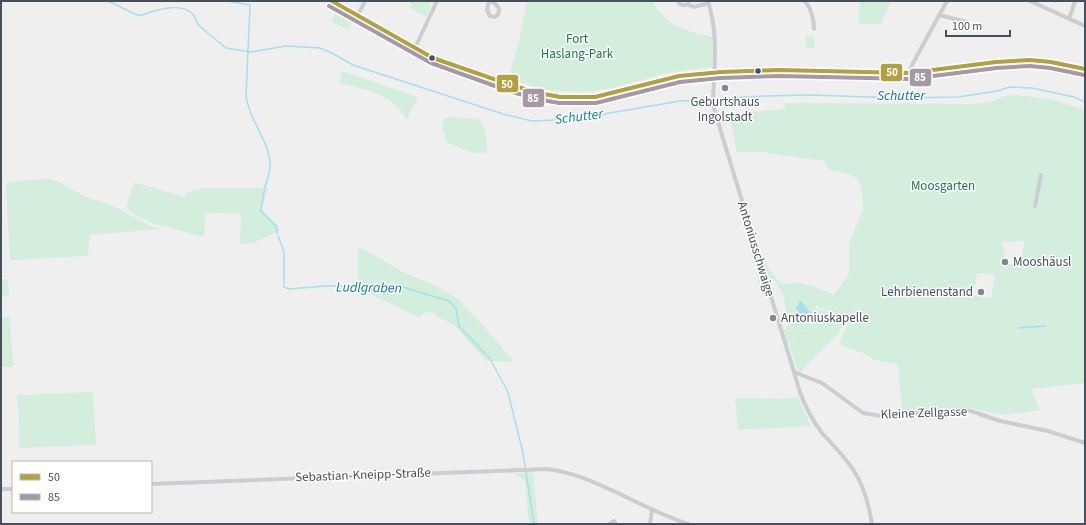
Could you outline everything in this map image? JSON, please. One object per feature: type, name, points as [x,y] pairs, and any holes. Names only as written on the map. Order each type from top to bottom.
[{"type":"street","points":[[332,1],[432,58],[539,93],[560,97],[595,97],[664,79],[679,76],[715,73],[779,70],[909,73],[1013,61],[1051,62],[1085,70]]},
{"type":"street","points":[[358,15],[365,1]]},
{"type":"street","points":[[415,48],[437,2],[430,1]]},
{"type":"street","points":[[678,1],[682,5],[688,3],[694,7],[709,2]]},
{"type":"street","points":[[805,1],[814,19],[814,29]]},
{"type":"street","points":[[909,73],[947,1]]},
{"type":"street","points":[[1030,1],[1085,26]]},
{"type":"street","points":[[1069,19],[1075,1]]},
{"type":"street","name":"Antoniusschwaige","points":[[709,2],[715,33],[713,102],[794,372],[804,403],[816,423],[857,476],[868,504],[872,524]]},
{"type":"street","points":[[939,15],[967,22]]},
{"type":"street","points":[[1035,206],[1042,175]]},
{"type":"street","name":"Kleine Zellgasse","points":[[794,372],[803,374],[822,383],[863,413],[881,416],[961,410],[971,411],[1000,421],[1048,431],[1085,443]]},
{"type":"street","name":"Sebastian-Kneipp-Straße","points":[[152,484],[534,469],[558,470],[594,482],[652,510],[688,524]]},
{"type":"street","points":[[1,489],[12,489]]},
{"type":"street","points":[[650,524],[652,510]]},
{"type":"street","points":[[609,524],[614,521],[616,524]]},
{"type":"green space","points":[[411,1],[425,1],[430,3],[431,6],[426,17],[410,8],[412,5],[410,4]]},
{"type":"green space","name":"Fort Haslang-Park","points":[[527,1],[653,1],[658,10],[670,22],[686,30],[713,37],[712,67],[671,72],[616,87],[586,92],[546,90],[508,79],[519,41]]},
{"type":"green space","points":[[860,1],[886,1],[890,3],[881,24],[859,24]]},
{"type":"green space","points":[[337,10],[354,19],[348,30],[332,22]]},
{"type":"green space","points":[[806,33],[808,36],[814,37],[814,48],[806,48]]},
{"type":"green space","points":[[342,71],[418,97],[406,120],[395,104],[387,98],[368,90],[339,83]]},
{"type":"green space","name":"Moosgarten","points":[[1015,95],[1050,99],[1085,110],[1085,383],[1031,389],[1040,410],[1003,415],[971,408],[905,412],[902,410],[898,367],[896,364],[875,360],[861,352],[841,346],[840,341],[850,320],[816,306],[815,312],[820,324],[810,330],[801,330],[787,345],[781,329],[786,329],[788,323],[784,297],[774,279],[759,284],[757,271],[763,266],[757,252],[759,251],[772,273],[782,284],[799,283],[815,287],[834,295],[849,273],[849,244],[863,209],[861,187],[857,179],[849,174],[830,170],[824,161],[761,152],[737,152],[729,114],[785,109],[785,103],[964,104],[985,103],[1004,96]],"holes":[[[1024,241],[1021,264],[1008,264],[1002,242]],[[983,273],[995,276],[991,298],[973,295],[977,274]]]},
{"type":"green space","points":[[452,117],[467,119],[477,118],[483,126],[486,134],[487,152],[472,152],[447,142],[442,127],[444,118]]},
{"type":"green space","points":[[49,179],[57,181],[84,196],[111,205],[149,225],[161,229],[90,235],[88,256],[10,260],[6,184],[8,182]]},
{"type":"green space","points":[[134,182],[184,197],[188,192],[204,188],[268,188],[262,209],[278,226],[279,231],[253,243],[240,244],[241,214],[205,213],[204,237],[151,223],[126,208]]},
{"type":"green space","points":[[358,246],[405,273],[439,287],[459,300],[498,342],[514,362],[486,361],[454,325],[438,317],[432,312],[424,313],[419,317],[358,288]]},
{"type":"green space","points":[[8,279],[9,296],[1,296],[1,280]]},
{"type":"green space","points":[[817,308],[845,319],[838,334],[800,372],[798,371],[789,344],[801,331],[810,330],[821,324],[816,312]]},
{"type":"green space","points":[[1,317],[10,317],[13,367],[1,367]]},
{"type":"green space","points":[[93,392],[96,445],[19,448],[17,395]]},
{"type":"green space","points":[[798,397],[811,426],[738,430],[735,398],[782,399]]},
{"type":"green space","points":[[513,473],[533,473],[538,524],[529,524],[525,481]]},
{"type":"water","points":[[800,301],[810,312],[808,314],[797,313],[796,308]]},
{"type":"waterway","name":"Schutter","points":[[108,1],[137,15],[168,8],[184,9],[195,17],[198,25],[226,48],[251,52],[286,46],[320,48],[353,65],[503,114],[532,121],[575,119],[680,101],[809,95],[901,98],[958,97],[997,91],[1010,87],[1032,88],[1074,97],[1085,102]]},
{"type":"waterway","name":"Ludlgraben","points":[[227,1],[250,5],[246,96],[251,114],[269,155],[270,166],[264,190],[261,212],[276,226],[277,233]]},
{"type":"waterway","name":"Ludlgraben","points":[[278,236],[284,252],[284,287],[289,289],[326,286],[399,286],[449,301],[456,308],[459,326],[490,359],[508,392],[523,453],[534,524]]},
{"type":"waterway","points":[[1019,328],[1045,326]]},
{"type":"transit line","name":"50","points":[[332,1],[433,58],[511,85],[560,97],[595,97],[679,76],[721,72],[779,70],[909,73],[996,62],[1030,60],[1051,62],[1085,69]]},
{"type":"transit line","name":"85","points":[[329,6],[431,63],[509,91],[537,99],[559,103],[596,103],[680,82],[721,78],[779,76],[909,79],[997,68],[1030,66],[1050,68],[1084,75]]},
{"type":"place","name":"Geburtshaus Ingolstadt","points":[[725,88]]},
{"type":"place","name":"Mooshäusl","points":[[1005,262]]},
{"type":"place","name":"Lehrbienenstand","points":[[981,292]]},
{"type":"place","name":"Antoniuskapelle","points":[[773,318]]}]
